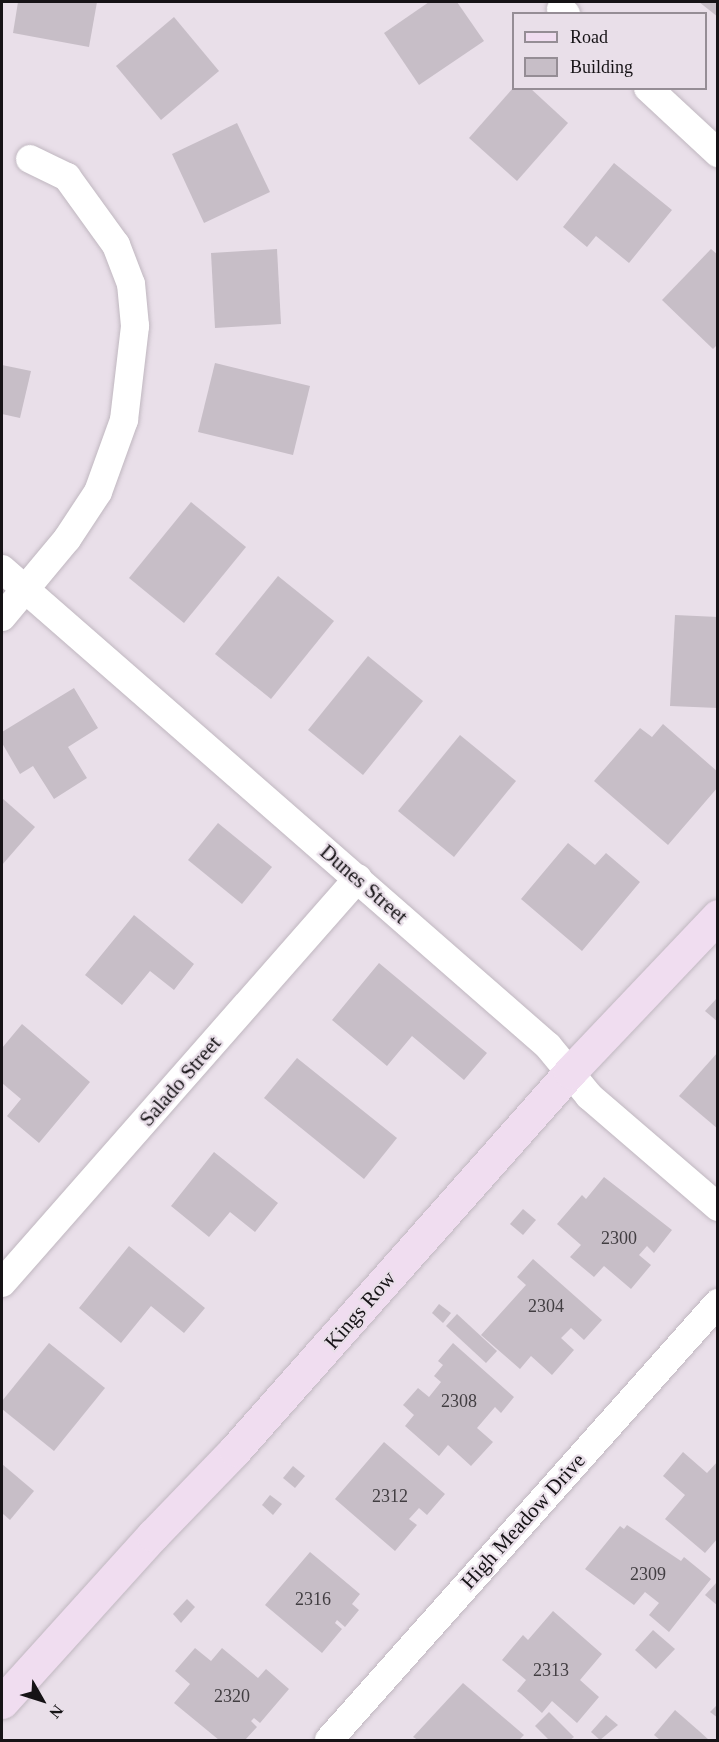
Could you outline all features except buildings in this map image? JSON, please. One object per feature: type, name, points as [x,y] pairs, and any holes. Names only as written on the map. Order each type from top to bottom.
[{"type":"street","points":[[650,90],[717,153]]},
{"type":"street","points":[[2,617],[27,588],[98,492],[124,420],[135,326],[131,284],[117,245],[67,177],[30,159]]},
{"type":"street","name":"Dunes Street","points":[[2,569],[27,588],[548,1046],[588,1096],[717,1207]]},
{"type":"street","name":"Salado Street","points":[[2,1283],[358,878]]},
{"type":"street","name":"Kings Row","points":[[2,1702],[153,1535],[235,1450],[570,1072],[717,916]]},
{"type":"street","name":"High Meadow Drive","points":[[329,1740],[717,1303]]}]
